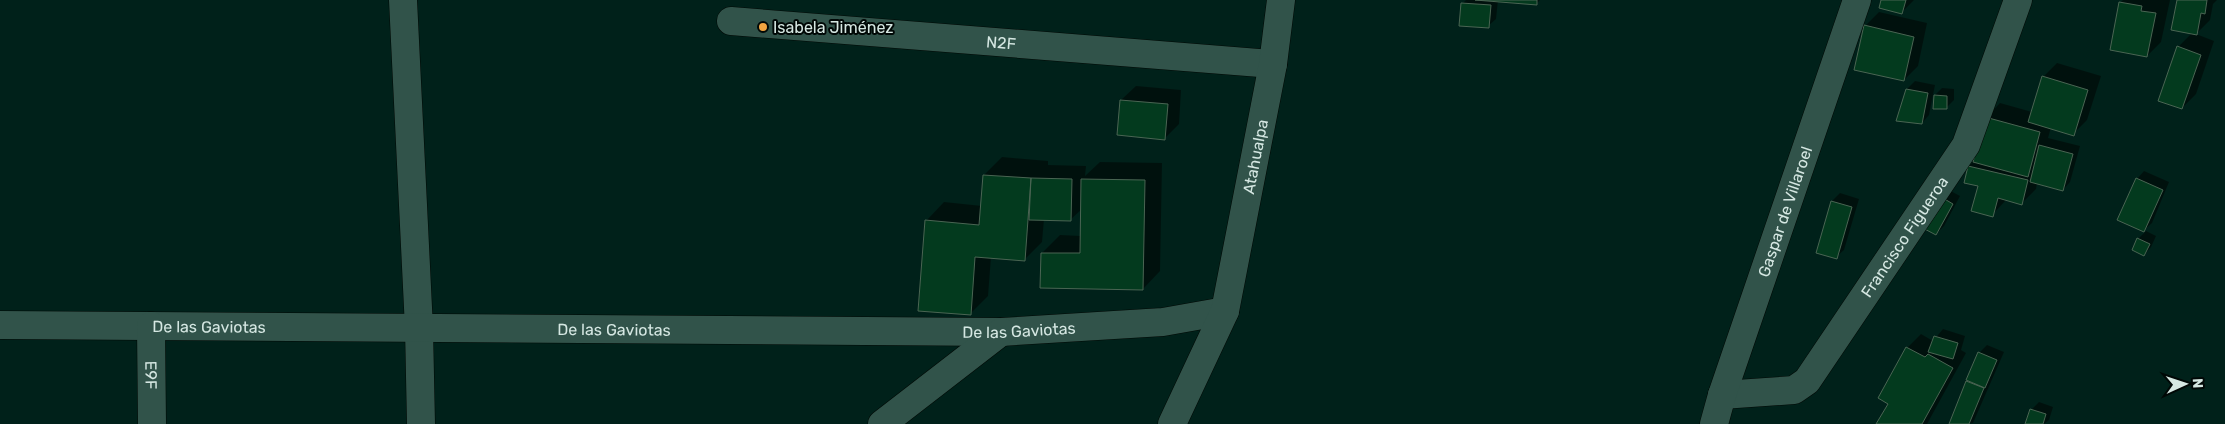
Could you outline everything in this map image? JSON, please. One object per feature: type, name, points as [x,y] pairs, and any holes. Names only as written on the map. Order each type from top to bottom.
[{"type":"street","points":[[403,0],[422,424]]},
{"type":"street","name":"Atahualpa","points":[[1172,424],[1225,311],[1273,64],[1282,0]]},
{"type":"street","name":"Gaspar de Villaroel","points":[[1714,424],[1722,395],[1857,0]]},
{"type":"street","name":"Francisco Figueroa","points":[[1722,395],[1794,390],[1807,381],[1966,145],[2018,0]]},
{"type":"street","name":"N2F","points":[[731,21],[1273,64]]},
{"type":"street","name":"De las Gaviotas","points":[[0,324],[1001,332],[1163,322],[1225,311]]},
{"type":"street","name":"E9F","points":[[151,326],[152,424]]},
{"type":"street","points":[[882,424],[1001,332]]},
{"type":"building","points":[[1475,0],[1537,0],[1537,5]]},
{"type":"building","points":[[1881,0],[1906,0],[1902,14],[1879,8]]},
{"type":"building","points":[[2177,0],[2207,0],[2205,14],[2201,13],[2197,35],[2171,30]]},
{"type":"building","points":[[2119,2],[2142,6],[2141,11],[2156,13],[2147,57],[2110,50]]},
{"type":"building","points":[[1461,3],[1491,5],[1489,28],[1459,26]]},
{"type":"building","points":[[1864,25],[1914,37],[1904,81],[1854,70]]},
{"type":"building","points":[[2177,46],[2201,55],[2182,109],[2158,101]]},
{"type":"building","points":[[2042,76],[2088,90],[2074,136],[2028,122]]},
{"type":"building","points":[[1906,89],[1928,93],[1922,124],[1896,121]]},
{"type":"building","points":[[1934,95],[1947,96],[1947,109],[1933,109]]},
{"type":"building","points":[[1120,100],[1168,104],[1165,140],[1117,135]]},
{"type":"building","points":[[1985,117],[2040,132],[2028,177],[1973,162]]},
{"type":"building","points":[[2039,145],[2073,154],[2063,191],[2030,182]]},
{"type":"building","points":[[1968,166],[2028,180],[2022,205],[1998,198],[1993,217],[1971,211],[1978,186],[1964,183]]},
{"type":"building","points":[[983,175],[1031,178],[1025,261],[975,257],[971,315],[918,311],[925,220],[979,225]]},
{"type":"building","points":[[1031,178],[1072,179],[1071,221],[1029,220]]},
{"type":"building","points":[[2136,178],[2163,190],[2144,232],[2117,220]]},
{"type":"building","points":[[1081,179],[1145,180],[1143,290],[1040,288],[1041,253],[1080,253]]},
{"type":"building","points":[[1936,194],[1953,204],[1936,235],[1919,226]]},
{"type":"building","points":[[1831,201],[1852,207],[1837,259],[1816,253]]},
{"type":"building","points":[[2137,238],[2150,244],[2144,256],[2132,250]]},
{"type":"building","points":[[1934,336],[1958,343],[1953,359],[1928,352]]},
{"type":"building","points":[[1906,347],[1925,357],[1928,354],[1953,368],[1922,424],[1876,424],[1888,404],[1878,398]]},
{"type":"building","points":[[1978,352],[1997,360],[1985,388],[1966,380]]},
{"type":"building","points":[[1966,381],[1984,388],[1969,424],[1949,424]]},
{"type":"building","points":[[2030,409],[2046,414],[2043,424],[2025,424]]},
{"type":"place","name":"Isabela Jiménez","points":[[763,27]]}]
